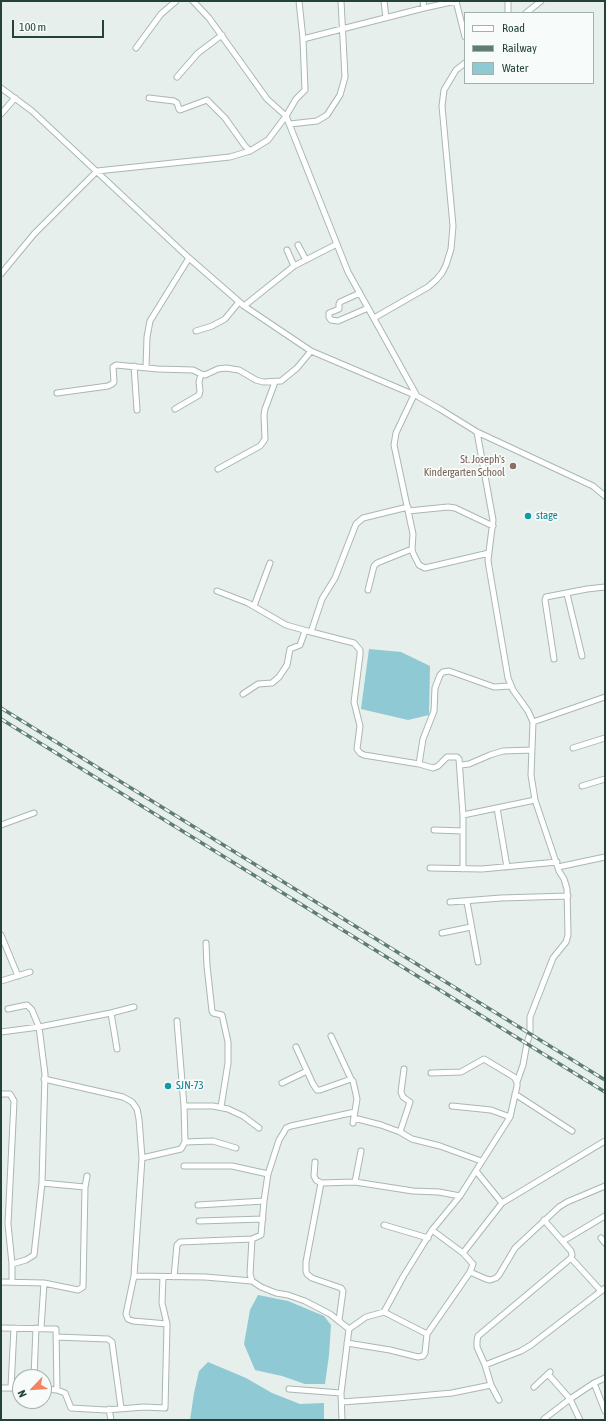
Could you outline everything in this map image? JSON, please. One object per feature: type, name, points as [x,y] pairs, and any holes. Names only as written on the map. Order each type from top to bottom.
[{"type":"street","points":[[136,48],[161,14],[176,1]]},
{"type":"street","points":[[193,1],[210,18],[267,99],[286,116],[348,272],[416,396]]},
{"type":"street","points":[[1,274],[34,234],[97,171],[230,157],[250,151],[268,140],[296,100],[305,90],[299,1]]},
{"type":"street","points":[[290,124],[317,121],[328,115],[340,95],[345,77],[341,1]]},
{"type":"street","points":[[384,1],[386,18]]},
{"type":"street","points":[[423,1],[424,8]]},
{"type":"street","points":[[302,39],[456,1],[464,34]]},
{"type":"street","points":[[508,1],[508,12]]},
{"type":"street","points":[[527,12],[541,1]]},
{"type":"street","points":[[177,77],[198,53],[222,35]]},
{"type":"street","points":[[374,318],[415,295],[436,280],[442,273],[451,249],[453,226],[442,106],[444,90],[456,70],[464,63]]},
{"type":"street","points":[[1,88],[32,111],[189,258],[239,302],[311,352],[416,396],[477,432],[593,486],[605,496]]},
{"type":"street","points":[[1,114],[15,98]]},
{"type":"street","points":[[149,98],[177,103],[180,110],[207,100],[225,118],[250,151]]},
{"type":"street","points":[[298,244],[306,260]]},
{"type":"street","points":[[244,306],[294,266],[337,244]]},
{"type":"street","points":[[287,250],[294,266]]},
{"type":"street","points":[[146,367],[150,321],[189,258]]},
{"type":"street","points":[[360,293],[340,302],[339,309],[330,313],[328,317],[331,320],[338,321],[368,308]]},
{"type":"street","points":[[196,331],[212,326],[225,319],[239,302]]},
{"type":"street","points":[[57,393],[108,386],[114,382],[113,366],[116,365],[158,369],[193,370],[205,375],[218,369],[226,368],[239,370],[256,380],[263,382],[275,382],[281,381],[288,376],[311,352]]},
{"type":"street","points":[[134,366],[137,410]]},
{"type":"street","points":[[175,409],[199,395],[199,382],[201,374]]},
{"type":"street","points":[[218,469],[260,446],[265,439],[264,414],[275,382]]},
{"type":"street","points":[[416,396],[395,438],[396,452],[413,534],[412,549],[419,565],[425,568],[489,554]]},
{"type":"street","points":[[384,1312],[403,1277],[432,1230],[460,1196],[510,1117],[516,1094],[517,1082],[523,1065],[530,1034],[530,1016],[553,958],[566,942],[568,935],[568,896],[566,884],[557,865],[535,800],[531,775],[533,722],[528,710],[510,686],[508,678],[489,567],[493,520],[477,432]]},
{"type":"street","points":[[311,632],[322,599],[335,578],[356,524],[363,518],[408,509],[448,507],[455,508],[493,526]]},
{"type":"street","points":[[368,590],[374,566],[377,562],[412,549]]},
{"type":"street","points":[[254,606],[270,563]]},
{"type":"street","points":[[554,660],[545,600],[546,597],[587,589],[605,588]]},
{"type":"street","points":[[217,591],[254,606],[280,623],[305,631],[354,643],[360,650],[354,702],[360,726],[357,752],[364,755],[419,764],[432,768],[436,767],[447,757],[457,756],[460,765],[463,815],[463,869]]},
{"type":"street","points":[[567,594],[582,656]]},
{"type":"street","points":[[243,694],[258,684],[272,683],[279,677],[287,665],[290,649],[300,645],[305,631]]},
{"type":"street","points":[[419,764],[422,739],[434,711],[435,688],[440,675],[443,672],[449,672],[494,687],[510,686]]},
{"type":"street","points":[[533,722],[605,697]]},
{"type":"street","points":[[573,748],[605,738]]},
{"type":"street","points":[[460,765],[474,763],[490,755],[503,751],[532,750]]},
{"type":"street","points":[[582,786],[605,779]]},
{"type":"street","points":[[463,815],[535,800]]},
{"type":"street","points":[[497,808],[507,867]]},
{"type":"street","points":[[1,825],[34,813]]},
{"type":"street","points":[[434,830],[463,831]]},
{"type":"street","points":[[430,868],[463,869],[557,865],[605,857]]},
{"type":"street","points":[[450,902],[467,902],[501,898],[568,896]]},
{"type":"street","points":[[467,902],[478,962]]},
{"type":"street","points":[[442,933],[471,927]]},
{"type":"street","points":[[1,935],[18,976]]},
{"type":"street","points":[[206,943],[212,1011],[213,1013],[222,1015],[228,1042],[228,1064],[221,1107]]},
{"type":"street","points":[[1,981],[30,972]]},
{"type":"street","points":[[8,1009],[27,1005],[32,1010],[39,1027],[44,1079],[42,1183],[34,1255],[26,1260],[12,1264]]},
{"type":"street","points":[[1,1032],[39,1027],[134,1007]]},
{"type":"street","points":[[111,1013],[117,1049]]},
{"type":"street","points":[[142,1158],[181,1149],[185,1142],[184,1106],[177,1021]]},
{"type":"street","points":[[331,1036],[351,1079],[353,1080],[357,1099],[354,1118]]},
{"type":"street","points":[[296,1047],[317,1090],[351,1079]]},
{"type":"street","points":[[431,1073],[461,1072],[484,1059],[514,1077],[517,1082]]},
{"type":"street","points":[[400,1132],[410,1102],[403,1097],[401,1092],[404,1069]]},
{"type":"street","points":[[282,1084],[307,1071]]},
{"type":"street","points":[[44,1079],[123,1097],[132,1102],[136,1109],[139,1119],[142,1158],[134,1276],[126,1314],[128,1319],[133,1321],[167,1324]]},
{"type":"street","points":[[1,1094],[10,1094],[14,1101],[8,1224],[12,1264],[12,1282]]},
{"type":"street","points":[[516,1094],[572,1131]]},
{"type":"street","points":[[184,1106],[221,1107],[239,1114],[259,1128]]},
{"type":"street","points":[[452,1106],[491,1110],[510,1117]]},
{"type":"street","points":[[174,1276],[177,1244],[180,1242],[252,1239],[261,1235],[268,1174],[279,1140],[286,1128],[291,1126],[354,1118],[381,1125],[400,1132],[412,1139],[440,1146],[481,1161]]},
{"type":"street","points":[[185,1142],[213,1141],[236,1148]]},
{"type":"street","points":[[463,1253],[502,1203],[605,1141]]},
{"type":"street","points":[[355,1182],[361,1151]]},
{"type":"street","points":[[315,1162],[314,1176],[316,1180],[321,1183],[355,1182],[413,1191],[439,1192],[460,1196]]},
{"type":"street","points":[[184,1166],[232,1166],[268,1174]]},
{"type":"street","points":[[476,1171],[502,1203]]},
{"type":"street","points":[[1,1282],[44,1284],[78,1290],[83,1287],[85,1187],[87,1176]]},
{"type":"street","points":[[42,1183],[85,1187]]},
{"type":"street","points":[[321,1183],[306,1262],[306,1271],[312,1278],[341,1288],[343,1291],[339,1320]]},
{"type":"street","points":[[470,1272],[490,1280],[496,1278],[515,1248],[544,1220],[567,1202],[605,1186]]},
{"type":"street","points":[[198,1205],[264,1201]]},
{"type":"street","points":[[563,1241],[605,1216]]},
{"type":"street","points":[[199,1220],[263,1219]]},
{"type":"street","points":[[499,1400],[491,1385],[478,1347],[478,1336],[571,1258],[571,1251],[544,1220]]},
{"type":"street","points":[[384,1225],[428,1238]]},
{"type":"street","points":[[347,1343],[421,1357],[425,1353],[427,1334],[470,1272],[473,1263],[463,1253],[432,1230]]},
{"type":"street","points":[[601,1238],[605,1242]]},
{"type":"street","points":[[252,1239],[250,1274],[252,1281]]},
{"type":"street","points":[[485,1365],[521,1352],[603,1289],[571,1258]]},
{"type":"street","points":[[134,1276],[174,1276],[252,1281],[261,1287],[276,1293],[288,1295],[306,1302],[339,1320],[349,1329]]},
{"type":"street","points":[[52,1390],[65,1393],[71,1408],[165,1408],[167,1324],[162,1303],[163,1277]]},
{"type":"street","points":[[35,1369],[44,1284]]},
{"type":"street","points":[[342,1420],[341,1393],[349,1329],[366,1317],[384,1312],[427,1334]]},
{"type":"street","points":[[1,1328],[56,1329],[57,1390]]},
{"type":"street","points":[[13,1369],[14,1328]]},
{"type":"street","points":[[56,1337],[108,1339],[112,1342],[121,1408]]},
{"type":"street","points":[[534,1387],[549,1373],[570,1399],[580,1420]]},
{"type":"street","points":[[544,1419],[570,1399],[594,1383],[605,1378]]},
{"type":"street","points":[[594,1383],[605,1411]]},
{"type":"street","points":[[342,1402],[452,1393],[491,1385]]},
{"type":"street","points":[[1,1388],[12,1387]]},
{"type":"street","points":[[289,1389],[341,1393]]},
{"type":"street","points":[[110,1409],[111,1420]]},
{"type":"water","points":[[369,649],[401,652],[430,666],[429,715],[408,720],[361,709]]},
{"type":"water","points":[[258,1295],[288,1301],[324,1316],[331,1325],[325,1384],[305,1384],[282,1376],[255,1370],[244,1344],[250,1310]]},
{"type":"water","points":[[208,1362],[246,1378],[272,1393],[300,1404],[324,1403],[324,1420],[190,1420],[199,1371]]},
{"type":"railway","points":[[1,708],[605,1080]]},
{"type":"railway","points":[[1,719],[605,1092]]},
{"type":"place","name":"St. Joseph's Kindergarten School","points":[[513,466]]},
{"type":"place","name":"stage","points":[[528,516]]},
{"type":"place","name":"SJN-73","points":[[168,1086]]}]
